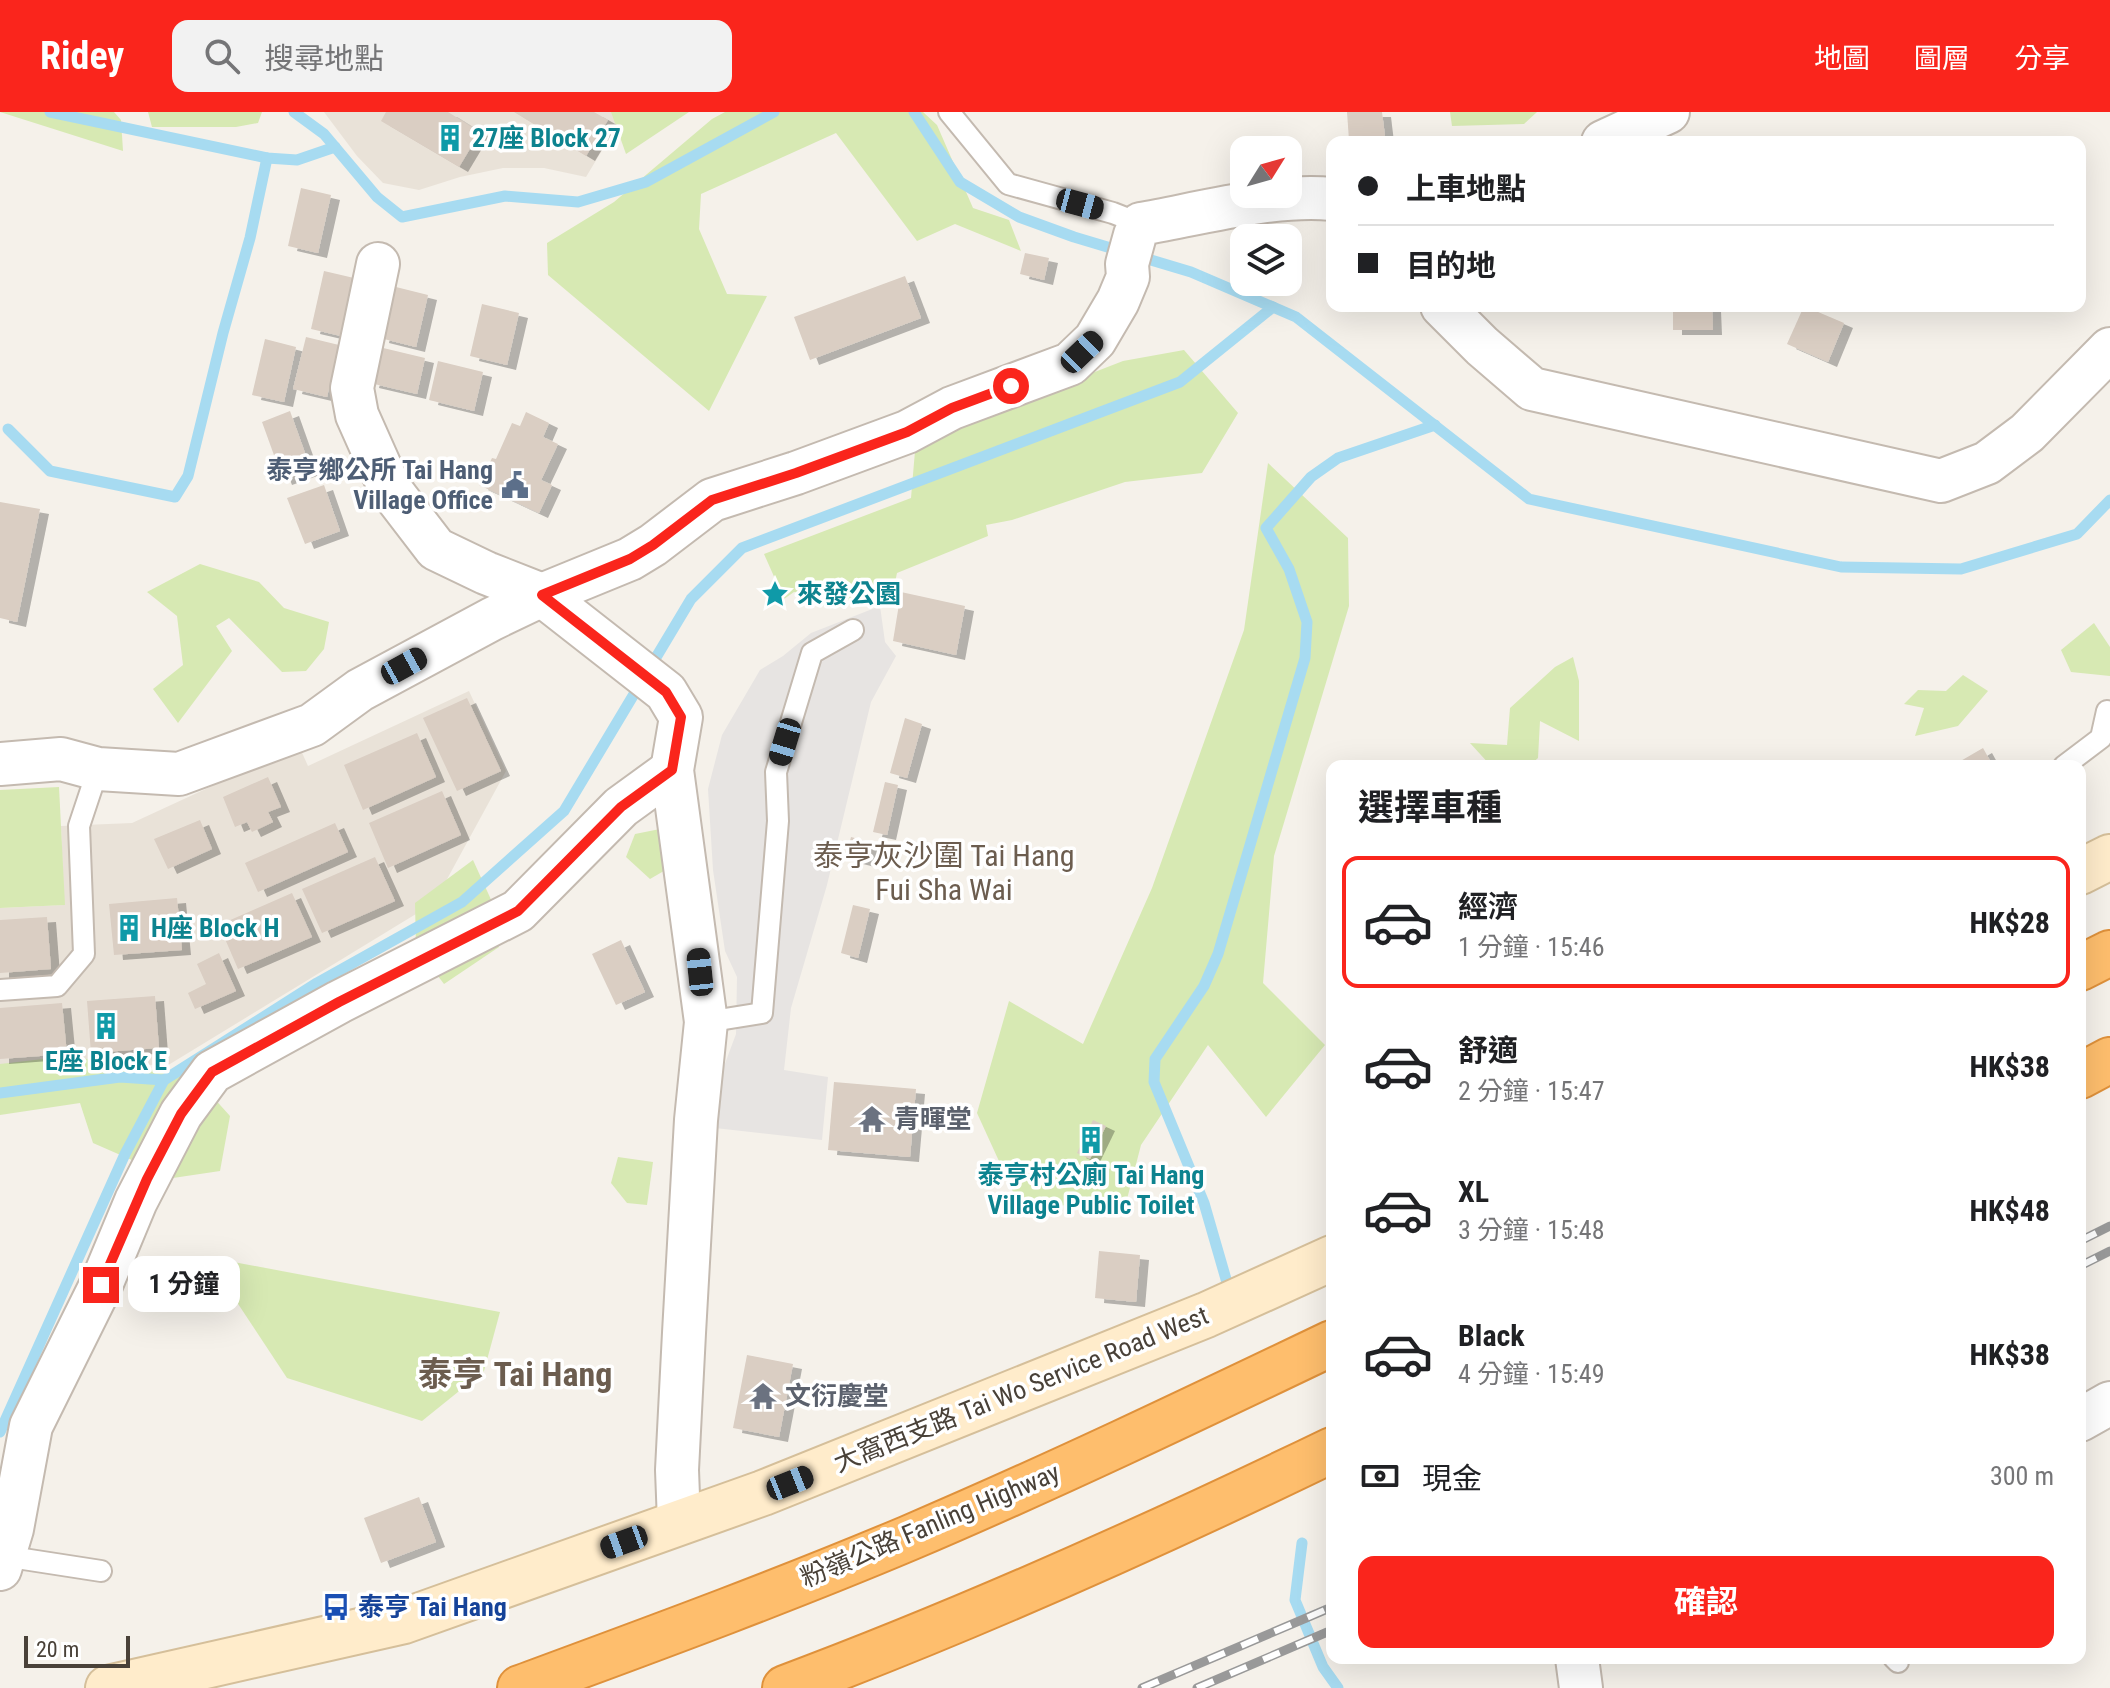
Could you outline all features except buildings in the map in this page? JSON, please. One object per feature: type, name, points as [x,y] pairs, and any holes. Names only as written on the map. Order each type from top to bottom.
[{"type":"highway","points":[[2086,965],[2110,953]]},
{"type":"highway","points":[[2086,1073],[2110,1060]]},
{"type":"highway","name":"粉嶺公路 Fanling Highway","points":[[520,1688],[909,1538],[1169,1421],[1326,1346]]},
{"type":"highway","points":[[785,1688],[864,1659],[1196,1515],[1326,1453]]},
{"type":"main road","points":[[2086,869],[2110,857]]},
{"type":"main road","name":"大窩西支路 Tai Wo Service Road West","points":[[108,1688],[404,1621],[763,1493],[1206,1315],[1326,1261]]},
{"type":"street","points":[[1616,136],[1668,112]]},
{"type":"street","points":[[0,764],[61,759],[98,769],[179,774],[312,725],[360,690],[542,595],[630,559],[712,500],[907,432],[952,408],[1070,364],[1095,340],[1118,301],[1128,277],[1135,241],[1262,203],[1326,198]]},
{"type":"street","points":[[378,264],[352,388],[357,415],[390,489],[436,549],[542,595],[666,692],[681,717],[672,770],[706,1022],[696,1120],[685,1318],[677,1470],[679,1522]]},
{"type":"street","points":[[1448,312],[1532,389],[1941,481],[1987,463],[2027,433],[2110,349]]},
{"type":"street","points":[[2,1563],[12,1529],[31,1426],[101,1285],[142,1188],[181,1114],[212,1072],[339,1002],[518,911],[621,807],[672,770]]},
{"type":"street","points":[[2086,1417],[2110,1403]]},
{"type":"street","points":[[1578,1664],[1581,1688]]},
{"type":"lane","points":[[949,112],[1008,184],[1113,213],[1135,241]]},
{"type":"lane","points":[[706,1022],[762,1013],[778,821],[776,772],[812,653],[853,630]]},
{"type":"lane","points":[[2072,760],[2101,738],[2107,711]]},
{"type":"lane","points":[[0,990],[57,986],[84,954],[79,826],[98,769]]},
{"type":"lane","points":[[2,1563],[101,1571]]},
{"type":"shaded area","points":[[324,112],[625,112],[586,177],[544,168],[503,168],[419,190],[383,183],[357,156]]},
{"type":"shaded area","points":[[880,606],[885,642],[896,656],[871,702],[827,885],[791,1008],[784,1070],[828,1077],[822,1140],[715,1128],[720,1077],[736,1034],[737,977],[725,951],[713,870],[708,789],[722,735],[760,670],[811,633]]},
{"type":"shaded area","points":[[469,691],[506,771],[434,903],[170,1064],[0,1072],[0,908],[64,905],[61,826],[132,823],[299,746],[308,766]]},
{"type":"green space","points":[[0,112],[114,112],[121,120],[123,151]]},
{"type":"green space","points":[[148,112],[262,112],[258,123],[236,127],[152,127]]},
{"type":"green space","points":[[611,112],[689,112],[626,154]]},
{"type":"green space","points":[[725,112],[923,112],[937,125],[973,208],[1009,220],[1021,251],[955,224],[917,241],[836,133],[701,194],[699,229],[727,294],[767,296],[709,411],[548,275],[547,243],[614,202],[712,119]]},
{"type":"green space","points":[[1450,112],[1537,112],[1524,124],[1452,126]]},
{"type":"green space","points":[[1184,350],[1238,413],[1202,473],[1125,482],[1012,520],[986,525],[988,536],[897,573],[893,592],[838,608],[831,597],[815,603],[812,596],[794,592],[784,599],[764,554],[911,498],[915,451],[1039,389],[1123,361]]},
{"type":"green space","points":[[1268,463],[1348,538],[1349,606],[1274,856],[1263,983],[1325,1045],[1266,1117],[1208,1045],[1141,1145],[1126,1203],[1020,1207],[977,1113],[1009,1001],[1083,1044],[1152,888],[1244,630]]},
{"type":"green space","points":[[200,564],[259,582],[284,608],[329,622],[324,649],[306,671],[282,672],[229,618],[216,626],[232,651],[178,723],[153,689],[183,665],[177,616],[147,592]]},
{"type":"green space","points":[[2094,623],[2110,647],[2110,676],[2071,672],[2061,650]]},
{"type":"green space","points":[[1573,657],[1579,681],[1579,741],[1540,721],[1536,760],[1486,760],[1470,743],[1507,745],[1510,708],[1555,667]]},
{"type":"green space","points":[[1963,675],[1988,691],[1958,726],[1915,736],[1924,708],[1904,704],[1918,690],[1946,691]]},
{"type":"green space","points":[[59,787],[65,905],[0,908],[0,790]]},
{"type":"green space","points":[[665,828],[669,868],[650,879],[626,857],[635,834]]},
{"type":"green space","points":[[473,860],[493,904],[499,947],[444,984],[416,947],[415,903]]},
{"type":"green space","points":[[69,1056],[194,1076],[230,1116],[220,1171],[173,1178],[93,1143],[80,1103],[0,1115],[0,1064]]},
{"type":"green space","points":[[618,1157],[653,1162],[647,1205],[627,1203],[611,1183]]},
{"type":"green space","points":[[207,1257],[500,1312],[484,1371],[422,1421],[287,1378]]},
{"type":"waterway","points":[[50,112],[267,158],[297,160],[335,147]]},
{"type":"waterway","points":[[294,112],[324,134],[377,197],[402,217],[505,196],[578,202],[646,182],[774,112]]},
{"type":"waterway","points":[[914,112],[960,182],[1019,217],[1191,272],[1296,317],[1529,499],[1841,567],[1961,569],[2077,534],[2110,500]]},
{"type":"waterway","points":[[8,429],[50,471],[175,497],[188,476],[250,238],[267,158]]},
{"type":"waterway","points":[[0,1432],[125,1154],[164,1080],[317,983],[462,902],[564,811],[691,599],[742,548],[1180,382],[1273,307]]},
{"type":"waterway","points":[[1230,1293],[1204,1203],[1154,1082],[1155,1059],[1204,986],[1218,954],[1305,658],[1307,622],[1289,569],[1266,528],[1311,477],[1338,458],[1435,425]]},
{"type":"waterway","points":[[0,1093],[120,1077],[164,1080]]},
{"type":"waterway","points":[[1302,1543],[1295,1600],[1323,1667],[1338,1688]]},
{"type":"railway","points":[[2086,1238],[2110,1226]]},
{"type":"railway","points":[[2086,1263],[2110,1251]]},
{"type":"railway","points":[[1142,1688],[1326,1610]]},
{"type":"railway","points":[[1197,1688],[1326,1633]]},
{"type":"place","name":"27座 Block 27","points":[[450,138]]},
{"type":"place","name":"泰亨鄉公所 Tai Hang Village Office","points":[[515,485]]},
{"type":"place","name":"來發公園","points":[[775,594]]},
{"type":"place","name":"H座 Block H","points":[[129,928]]},
{"type":"place","name":"E座 Block E","points":[[106,1026]]},
{"type":"place","name":"青暉堂","points":[[872,1119]]},
{"type":"place","name":"泰亨村公廁 Tai Hang Village Public Toilet","points":[[1091,1140]]},
{"type":"place","name":"文衍慶堂","points":[[763,1396]]},
{"type":"place","name":"泰亨 Tai Hang","points":[[336,1607]]},
{"type":"district","name":"泰亨灰沙圍 Tai Hang Fui Sha Wai","points":[[944,873]]},
{"type":"district","name":"泰亨 Tai Hang","points":[[515,1374]]},
{"type":"route","points":[[101,1285],[147,1179],[181,1114],[212,1072],[339,1002],[518,911],[621,807],[672,770],[681,717],[666,692],[542,595],[630,559],[712,500],[907,432],[952,408],[1011,386]]}]
